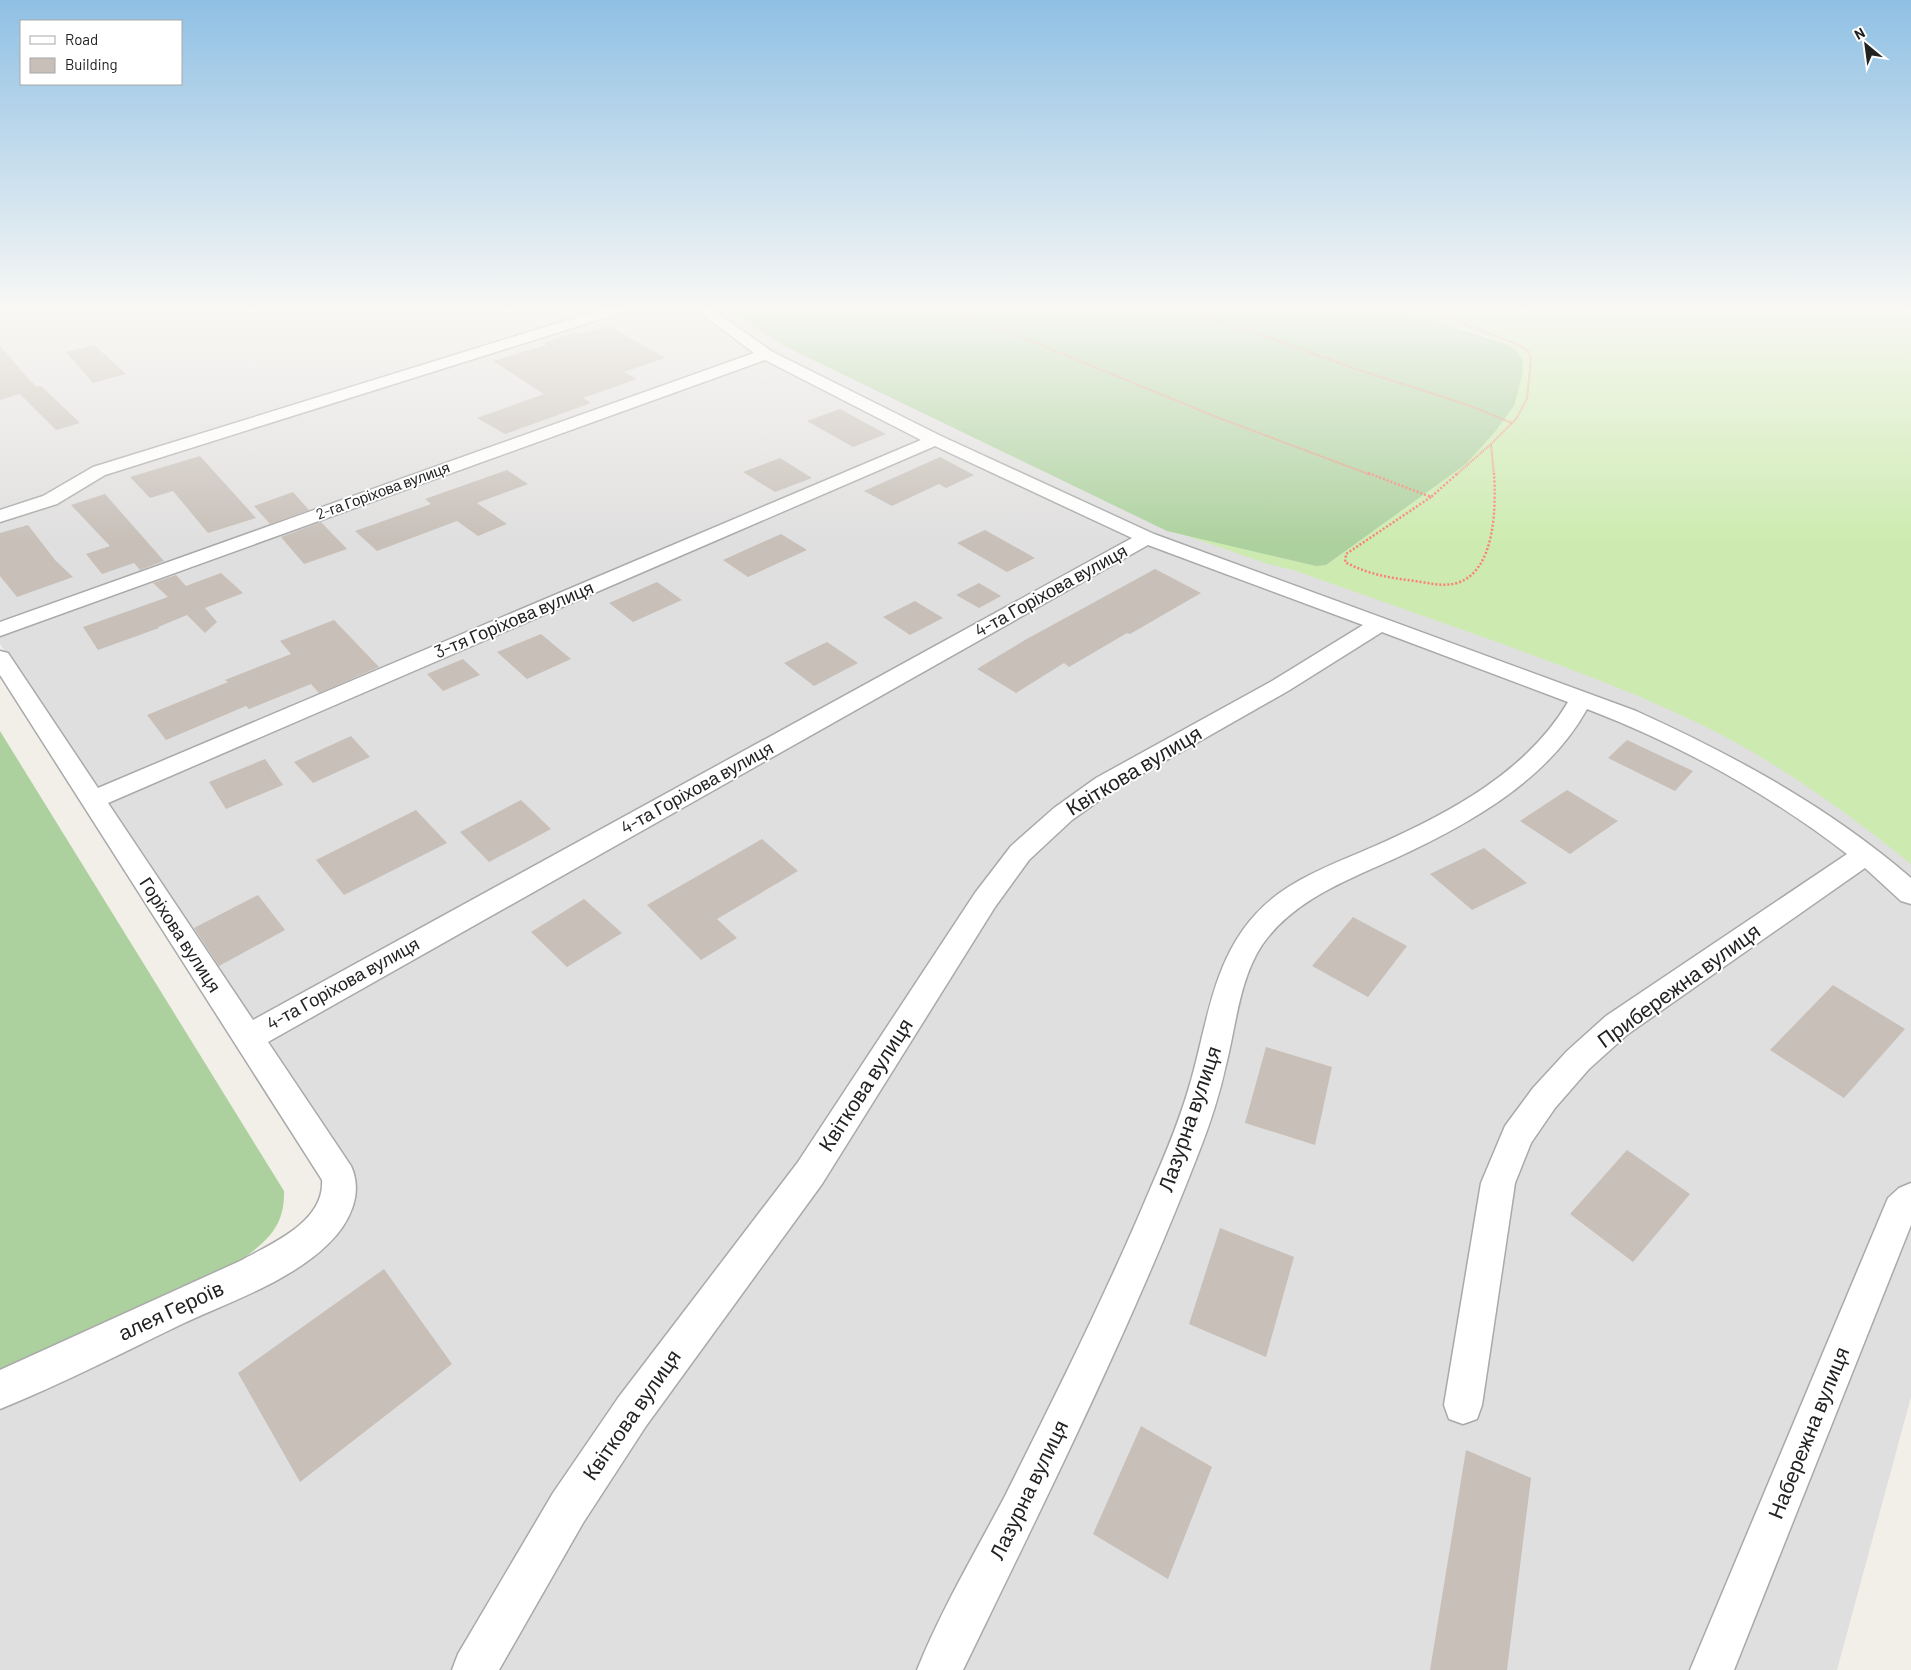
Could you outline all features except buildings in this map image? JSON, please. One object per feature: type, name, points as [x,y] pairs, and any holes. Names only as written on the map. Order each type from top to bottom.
[{"type":"street","points":[[0,516],[50,500],[99,471],[369,387]]},
{"type":"street","name":"2-га Горіхова вулиця","points":[[0,629],[674,387]]},
{"type":"street","points":[[831,387],[935,440],[1147,538],[1628,716],[1688,743],[1736,769],[1819,820],[1866,854],[1911,894]]},
{"type":"street","name":"3-тя Горіхова вулиця","points":[[93,800],[935,440]]},
{"type":"street","name":"4-та Горіхова вулиця","points":[[248,1038],[1147,538]]},
{"type":"street","name":"Квіткова вулиця","points":[[474,1670],[568,1508],[632,1412],[810,1172],[985,900],[1020,852],[1063,814],[1105,784],[1280,686],[1378,625]]},
{"type":"street","name":"Горіхова вулиця","points":[[0,658],[339,1177],[340,1195],[330,1215]]},
{"type":"street","name":"Лазурна вулиця","points":[[939,1670],[1074,1397],[1165,1196],[1206,1085],[1235,971],[1253,938],[1276,910],[1305,889],[1415,838],[1457,815],[1506,783],[1536,758],[1562,731],[1581,699]]},
{"type":"street","name":"Прибережна вулиця","points":[[1463,1405],[1498,1183],[1517,1136],[1544,1098],[1578,1060],[1617,1025],[1866,854]]},
{"type":"street","name":"Набережна вулиця","points":[[1712,1670],[1900,1209],[1911,1199]]},
{"type":"street","name":"алея Героїв","points":[[0,1390],[253,1273],[292,1252],[316,1232],[330,1215]]},
{"type":"path","points":[[1143,387],[1219,418],[1431,497]]},
{"type":"path","points":[[1413,387],[1468,405],[1512,423]]},
{"type":"path","points":[[1491,444],[1496,498],[1492,534],[1480,567],[1464,580],[1447,585],[1399,580],[1358,570],[1345,562],[1346,554],[1431,497],[1491,444],[1512,423],[1527,399],[1528,387]]},
{"type":"shaded area","points":[[0,387],[1481,387],[1862,791],[1911,854],[1911,1397],[1837,1670],[0,1670],[0,1369],[298,1233],[351,1176],[0,644]]},
{"type":"green space","points":[[869,387],[1519,387],[1514,406],[1494,433],[1466,464],[1326,565],[1316,566],[1167,531]]},
{"type":"green space","points":[[1515,387],[1911,387],[1911,864],[1835,806],[1783,771],[1728,738],[1675,712],[1600,680],[1497,642],[1293,570],[1265,563],[1179,533],[1316,566],[1326,565],[1466,464],[1494,433],[1514,406]]},
{"type":"green space","points":[[0,731],[284,1191],[284,1204],[278,1224],[266,1240],[240,1261],[0,1369]]}]
